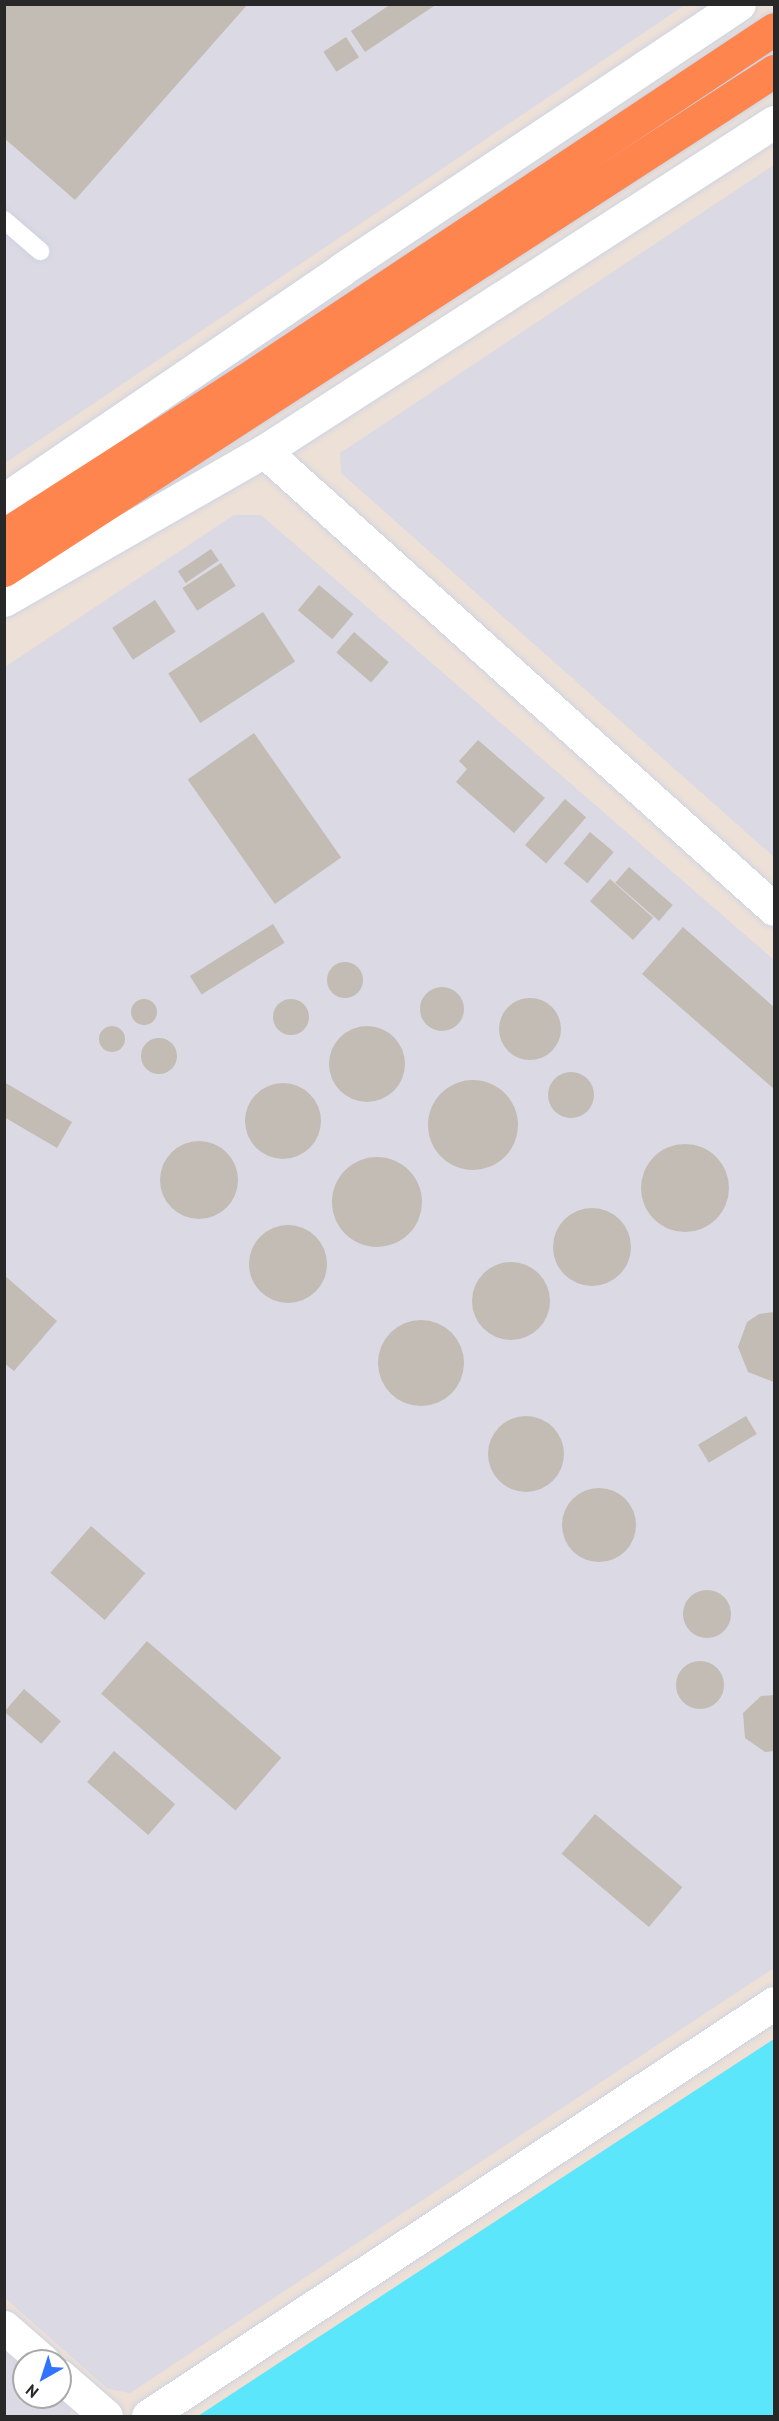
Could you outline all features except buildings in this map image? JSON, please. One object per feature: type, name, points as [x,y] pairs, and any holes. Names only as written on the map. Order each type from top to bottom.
[{"type":"highway","points":[[4,535],[774,29]]},
{"type":"highway","points":[[4,570],[774,71]]},
{"type":"street","points":[[4,500],[342,269],[739,4]]},
{"type":"street","points":[[4,600],[264,452],[774,122]]},
{"type":"street","points":[[264,452],[774,909]]},
{"type":"street","points":[[148,2416],[774,2003]]},
{"type":"street","points":[[4,2327],[29,2349]]},
{"type":"street","points":[[72,2386],[106,2416]]},
{"type":"lane","points":[[4,220],[40,251]]},
{"type":"shaded area","points":[[5,5],[685,5],[5,463]]},
{"type":"shaded area","points":[[774,165],[774,857],[341,473],[340,453]]},
{"type":"shaded area","points":[[234,515],[261,515],[774,960],[774,1968],[130,2393],[108,2389],[72,2357],[72,2349],[63,2349],[5,2298],[5,667]]},
{"type":"shaded area","points":[[5,2352],[12,2358],[12,2409],[71,2410],[70,2416],[5,2416]]},
{"type":"water","points":[[774,2039],[774,2416],[198,2416]]}]
